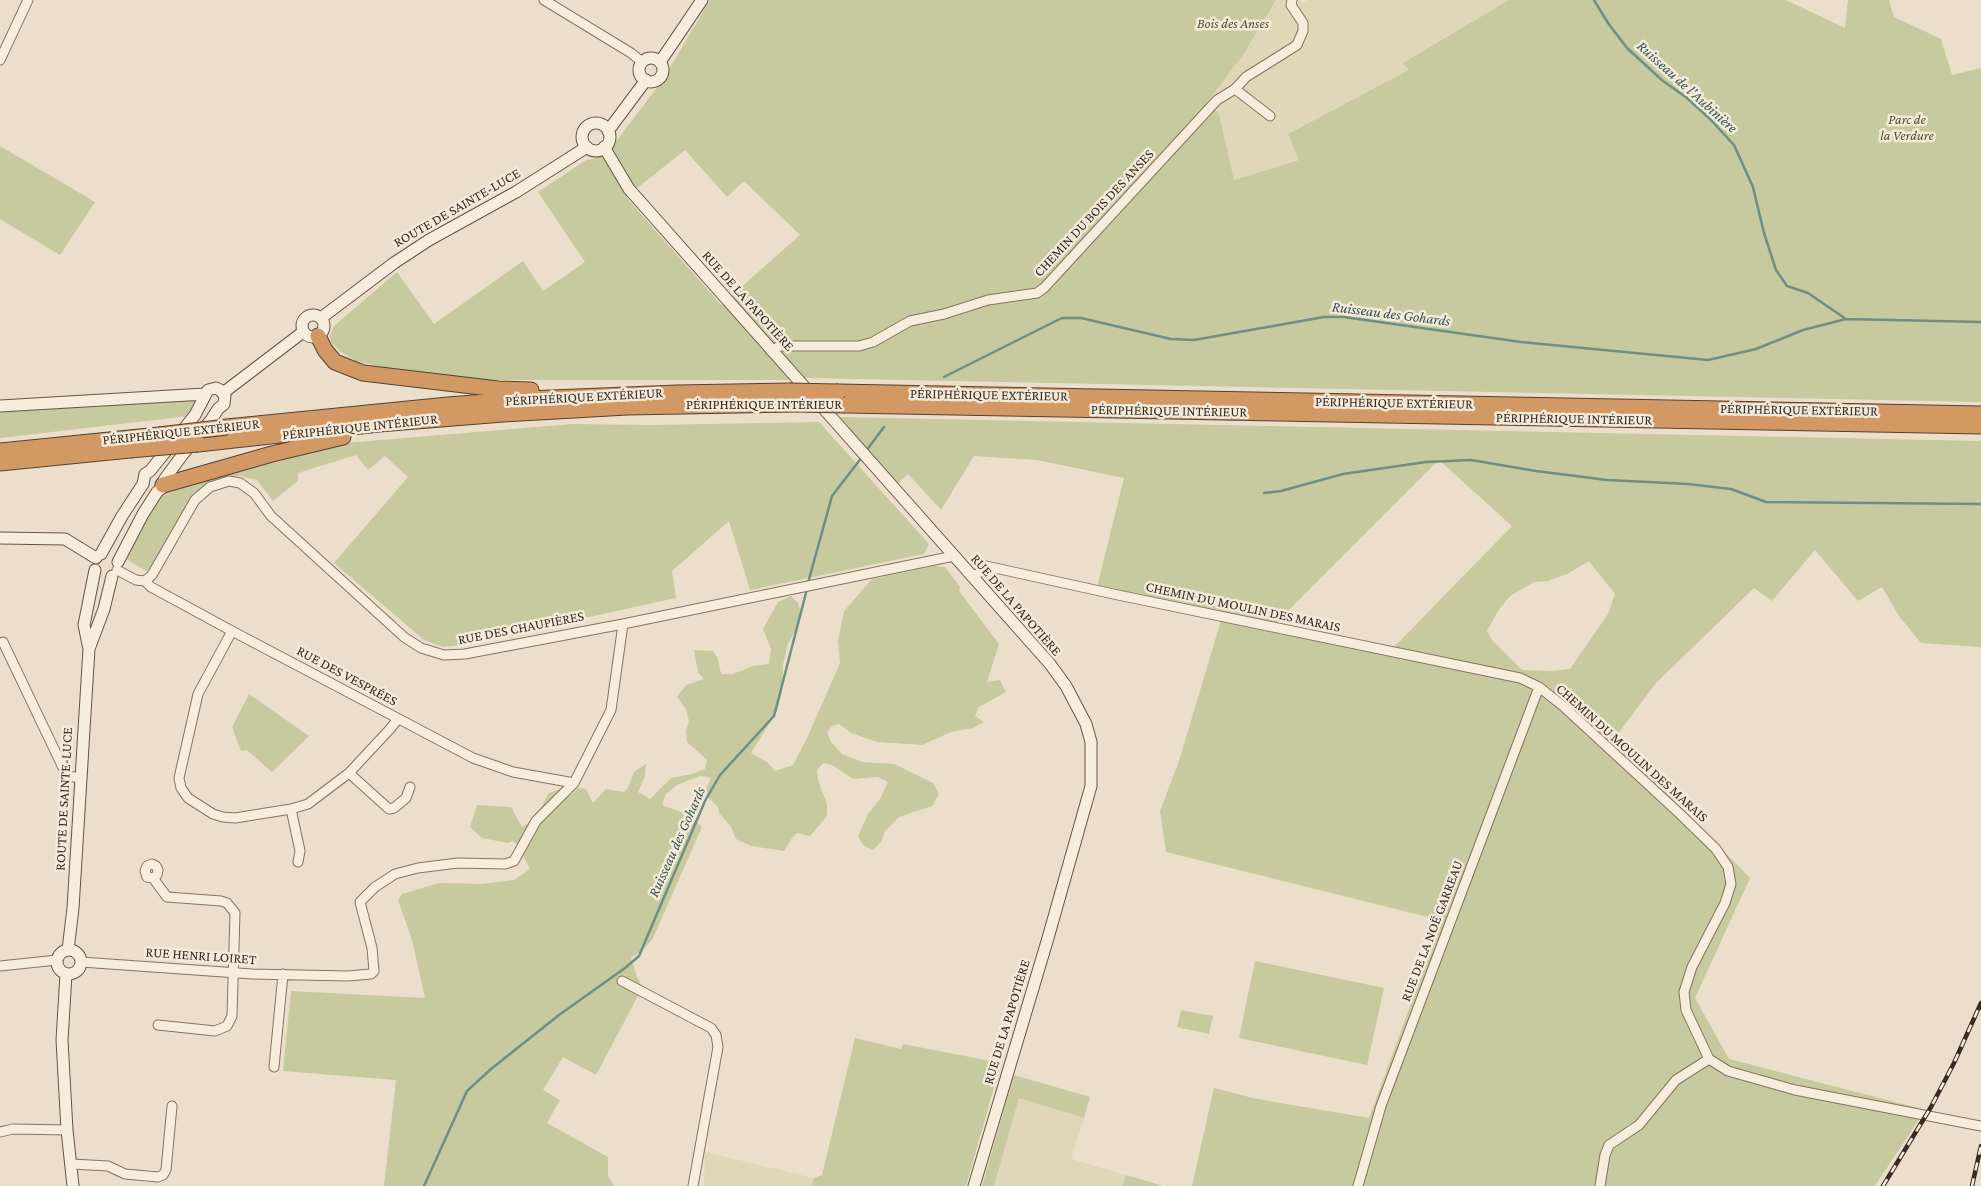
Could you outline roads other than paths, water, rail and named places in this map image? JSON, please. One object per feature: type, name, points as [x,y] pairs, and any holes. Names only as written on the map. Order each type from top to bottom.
[{"type":"highway","points":[[318,336],[324,350],[335,362],[363,374],[498,389],[540,391],[552,397]]},
{"type":"highway","name":"PÉRIPHÉRIQUE EXTÉRIEUR","points":[[0,451],[439,406],[552,397],[709,392],[792,398]]},
{"type":"highway","name":"PÉRIPHÉRIQUE INTÉRIEUR","points":[[0,463],[379,424],[503,414],[792,398],[1981,426]]},
{"type":"highway","name":"PÉRIPHÉRIQUE EXTÉRIEUR","points":[[842,398],[1981,414]]},
{"type":"highway","points":[[161,486],[316,442],[366,433],[379,424]]},
{"type":"street","points":[[0,60],[28,0]]},
{"type":"street","points":[[544,0],[631,53],[642,62]]},
{"type":"street","points":[[660,62],[702,0]]},
{"type":"street","name":"CHEMIN DU BOIS DES ANSES","points":[[771,351],[780,346],[859,346],[873,342],[910,321],[944,314],[988,300],[1037,292],[1056,277],[1217,100],[1276,57],[1297,45],[1304,23],[1292,4],[1292,0]]},
{"type":"street","points":[[652,58],[660,62],[662,68],[661,75],[656,80],[646,80],[639,72],[642,62],[652,58]]},
{"type":"street","points":[[608,130],[600,123],[586,126],[582,136],[583,143],[587,148],[595,150],[604,148],[609,141],[608,130],[646,80]]},
{"type":"street","points":[[1235,88],[1270,116]]},
{"type":"street","name":"ROUTE DE SAINTE-LUCE","points":[[321,318],[394,262],[422,244],[516,192],[587,148]]},
{"type":"street","name":"RUE DE LA PAPOTIÈRE","points":[[604,148],[629,189],[1050,664],[1066,686],[1086,724],[1091,742],[1091,786],[1050,932],[974,1186]]},
{"type":"street","points":[[315,315],[321,318],[324,328],[318,336],[308,336],[303,332],[302,324],[307,316],[315,315]]},
{"type":"street","points":[[224,393],[303,332]]},
{"type":"street","points":[[0,406],[200,393],[205,397],[209,407],[218,409],[225,400],[224,393],[212,388],[205,397]]},
{"type":"street","name":"ROUTE DE SAINTE-LUCE","points":[[68,950],[89,649],[84,625],[97,561],[142,484],[143,478],[195,415],[205,397]]},
{"type":"street","name":"ROUTE DE SAINTE-LUCE","points":[[89,649],[116,569],[161,486],[218,409]]},
{"type":"street","points":[[142,484],[148,491],[161,486],[160,473],[150,471]]},
{"type":"street","name":"RUE DES CHAUPIÈRES","points":[[145,581],[152,575],[195,500],[205,490],[215,484],[233,481],[244,485],[254,493],[271,516],[404,637],[421,648],[444,654],[465,654],[623,624],[954,556]]},
{"type":"street","points":[[0,538],[65,539],[97,561],[103,577],[116,569],[112,554],[97,561]]},
{"type":"street","name":"CHEMIN DU MOULIN DES MARAIS","points":[[973,578],[986,566],[1520,678],[1555,698],[1716,849],[1728,867],[1730,884],[1725,903],[1692,967],[1684,992],[1686,1010],[1709,1059]]},
{"type":"street","name":"RUE DES VESPRÉES","points":[[116,569],[136,580],[145,581],[151,587],[232,631],[473,758],[513,772],[574,783]]},
{"type":"street","points":[[574,783],[611,710],[623,624]]},
{"type":"street","points":[[232,631],[198,694],[180,768],[181,788],[188,798],[213,814],[235,818],[292,809],[308,804],[349,773],[398,719]]},
{"type":"street","points":[[4,642],[68,776],[81,778]]},
{"type":"street","name":"RUE DE LA NOË GARREAU","points":[[1358,1186],[1383,1100],[1538,687]]},
{"type":"street","points":[[349,773],[389,809],[394,808],[406,798],[410,787]]},
{"type":"street","name":"RUE HENRI LOIRET","points":[[81,962],[234,972],[368,976],[374,971],[372,948],[360,902],[375,887],[385,879],[404,871],[452,864],[506,864],[514,861],[536,822],[574,783]]},
{"type":"street","points":[[292,809],[300,851],[298,862]]},
{"type":"street","points":[[153,878],[167,897],[221,900],[232,908],[235,913],[232,1016],[227,1026],[216,1031],[158,1025]]},
{"type":"street","points":[[68,950],[79,954],[81,962],[76,972],[66,974],[58,967],[57,960],[62,952],[68,950]]},
{"type":"street","points":[[0,966],[57,960]]},
{"type":"street","points":[[66,974],[62,1024],[67,1130],[74,1186]]},
{"type":"street","points":[[274,1067],[283,974]]},
{"type":"street","points":[[622,981],[696,1019],[711,1028],[716,1035],[718,1047],[693,1186]]},
{"type":"street","points":[[1600,1186],[1605,1155],[1609,1145],[1639,1125],[1676,1080],[1709,1059],[1728,1071],[1795,1090],[1981,1126]]},
{"type":"street","points":[[72,1164],[108,1166],[125,1174],[158,1177],[164,1175],[172,1106]]},
{"type":"street","points":[[0,1132],[13,1129],[67,1130]]},
{"type":"waterway","name":"Ruisseau de l'Aubinière","points":[[1594,0],[1627,48],[1663,81],[1687,98],[1734,145],[1753,187],[1764,233],[1776,270],[1787,286],[1808,293],[1846,319],[1981,322]]},
{"type":"waterway","name":"Ruisseau des Gohards","points":[[944,377],[1062,318],[1081,318],[1171,339],[1194,340],[1324,317],[1344,317],[1521,342],[1708,360],[1756,349],[1803,330],[1846,319]]},
{"type":"waterway","name":"Ruisseau des Gohards","points":[[866,451],[884,427]]},
{"type":"waterway","name":"Ruisseau des Gohards","points":[[808,583],[832,496],[862,457]]},
{"type":"waterway","points":[[1264,493],[1281,491],[1343,474],[1426,462],[1471,460],[1607,480],[1688,484],[1731,489],[1766,502],[1981,504]]},
{"type":"waterway","name":"Ruisseau des Gohards","points":[[424,1186],[467,1091],[491,1069],[559,1015],[639,956],[705,801],[720,775],[774,716],[807,589]]},
{"type":"railway","points":[[1883,1186],[1931,1107],[1954,1063],[1981,1003]]},
{"type":"railway","points":[[1972,1186],[1981,1146]]},
{"type":"park label","name":"Bois des Anses","points":[[1233,24]]},
{"type":"park label","name":"Parc de la Verdure","points":[[1907,128]]}]
